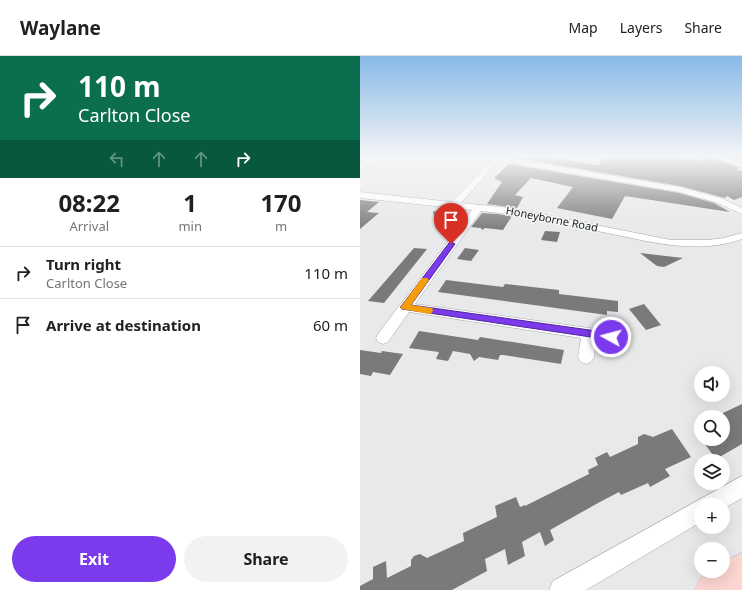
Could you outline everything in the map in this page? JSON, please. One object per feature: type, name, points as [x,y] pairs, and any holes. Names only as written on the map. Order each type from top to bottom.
[{"type":"main road","points":[[715,590],[742,572]]},
{"type":"street","points":[[455,204],[474,182]]},
{"type":"street","points":[[634,182],[680,190],[718,200],[742,211]]},
{"type":"street","name":"Honeyborne Road","points":[[360,195],[511,211],[671,243],[693,245],[720,243],[742,236]]},
{"type":"street","points":[[383,338],[479,207]]},
{"type":"street","points":[[405,307],[611,337]]},
{"type":"street","points":[[586,356],[589,334]]},
{"type":"street","points":[[722,498],[742,486]]},
{"type":"street","points":[[562,590],[694,514]]},
{"type":"building","points":[[502,182],[527,182],[515,195],[523,197],[517,208],[487,204]]},
{"type":"building","points":[[549,182],[614,182],[679,193],[714,203],[730,212],[625,196],[612,219],[557,208],[573,187]]},
{"type":"building","points":[[656,182],[742,182],[742,197],[734,200],[727,196],[725,198],[680,186]]},
{"type":"building","points":[[360,200],[379,202],[367,212],[379,213],[360,229]]},
{"type":"building","points":[[433,211],[451,213],[444,223],[435,222]]},
{"type":"building","points":[[482,213],[512,216],[503,230],[485,228],[482,230],[481,228],[471,227]]},
{"type":"building","points":[[545,231],[560,232],[557,242],[541,240]]},
{"type":"building","points":[[414,248],[427,249],[384,303],[368,301]]},
{"type":"building","points":[[465,248],[479,250],[471,261],[457,259]]},
{"type":"building","points":[[640,253],[683,258],[664,267],[657,266]]},
{"type":"building","points":[[446,280],[503,287],[505,284],[559,290],[559,294],[618,301],[618,312],[607,311],[607,315],[438,292]]},
{"type":"building","points":[[644,304],[661,325],[646,330],[629,309]]},
{"type":"building","points":[[419,331],[478,340],[480,337],[564,350],[561,364],[503,355],[500,355],[498,360],[479,357],[474,361],[470,354],[453,351],[448,361],[436,359],[439,352],[409,348]]},
{"type":"building","points":[[360,350],[403,354],[390,375],[373,372],[371,376],[360,374]]},
{"type":"building","points":[[742,404],[742,444],[725,454],[712,454],[706,446],[730,446],[729,410]]},
{"type":"building","points":[[672,429],[691,457],[665,469],[670,476],[650,487],[648,483],[621,495],[619,492],[550,530],[554,540],[545,546],[540,532],[522,542],[525,556],[508,565],[505,549],[485,559],[487,571],[452,590],[360,590],[360,586],[373,579],[373,567],[386,561],[387,578],[411,566],[411,560],[414,556],[420,554],[427,558],[464,541],[463,533],[497,517],[495,506],[516,497],[520,507],[525,506],[589,474],[588,470],[598,465],[595,458],[607,452],[610,457],[638,444],[638,437],[644,434],[653,437]]},
{"type":"slow traffic","points":[[425,280],[405,307],[429,310]]},
{"type":"route","points":[[451,244],[405,307],[611,337]]}]
